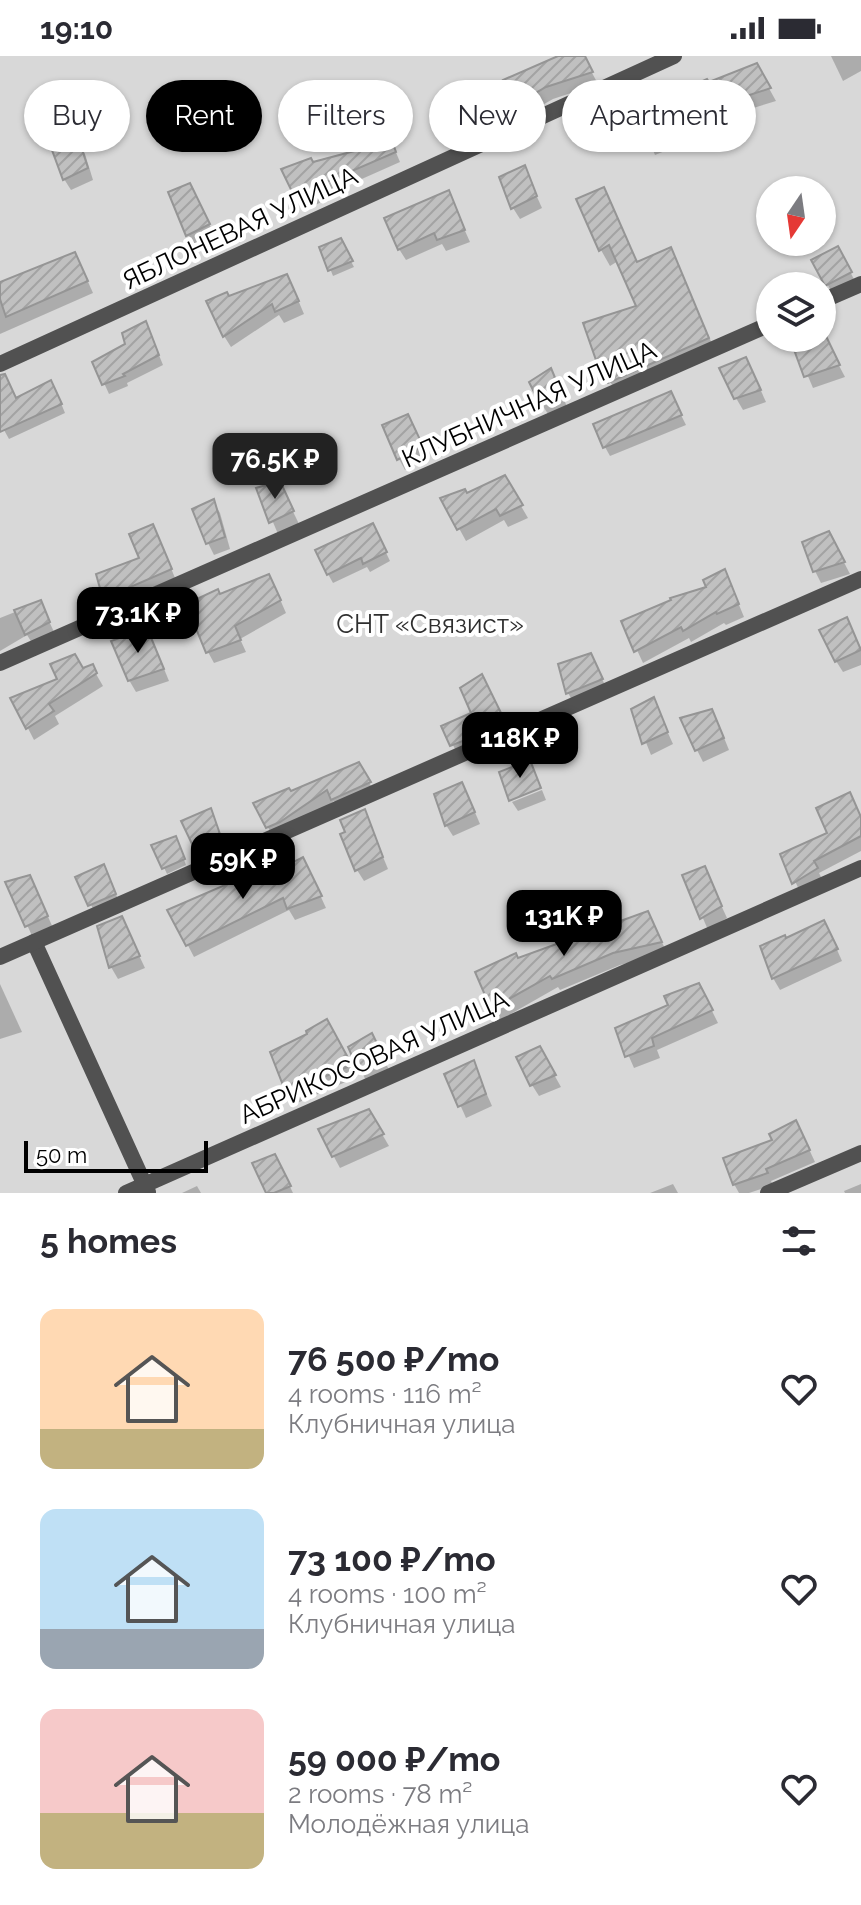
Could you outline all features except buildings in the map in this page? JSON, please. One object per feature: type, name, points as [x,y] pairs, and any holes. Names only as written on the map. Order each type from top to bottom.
[{"type":"street","name":"ЯБЛОНЕВАЯ УЛИЦА","points":[[0,364],[674,56]]},
{"type":"street","points":[[836,295],[861,284]]},
{"type":"street","name":"КЛУБНИЧНАЯ УЛИЦА","points":[[0,663],[756,330]]},
{"type":"street","points":[[0,957],[861,579]]},
{"type":"street","name":"АБРИКОСОВАЯ УЛИЦА","points":[[126,1193],[147,1189],[861,868]]},
{"type":"street","points":[[34,942],[147,1189]]},
{"type":"street","points":[[768,1193],[861,1153]]},
{"type":"green space","name":"СНТ «Связист»","points":[[0,56],[861,56],[861,1193],[0,1193]]}]
